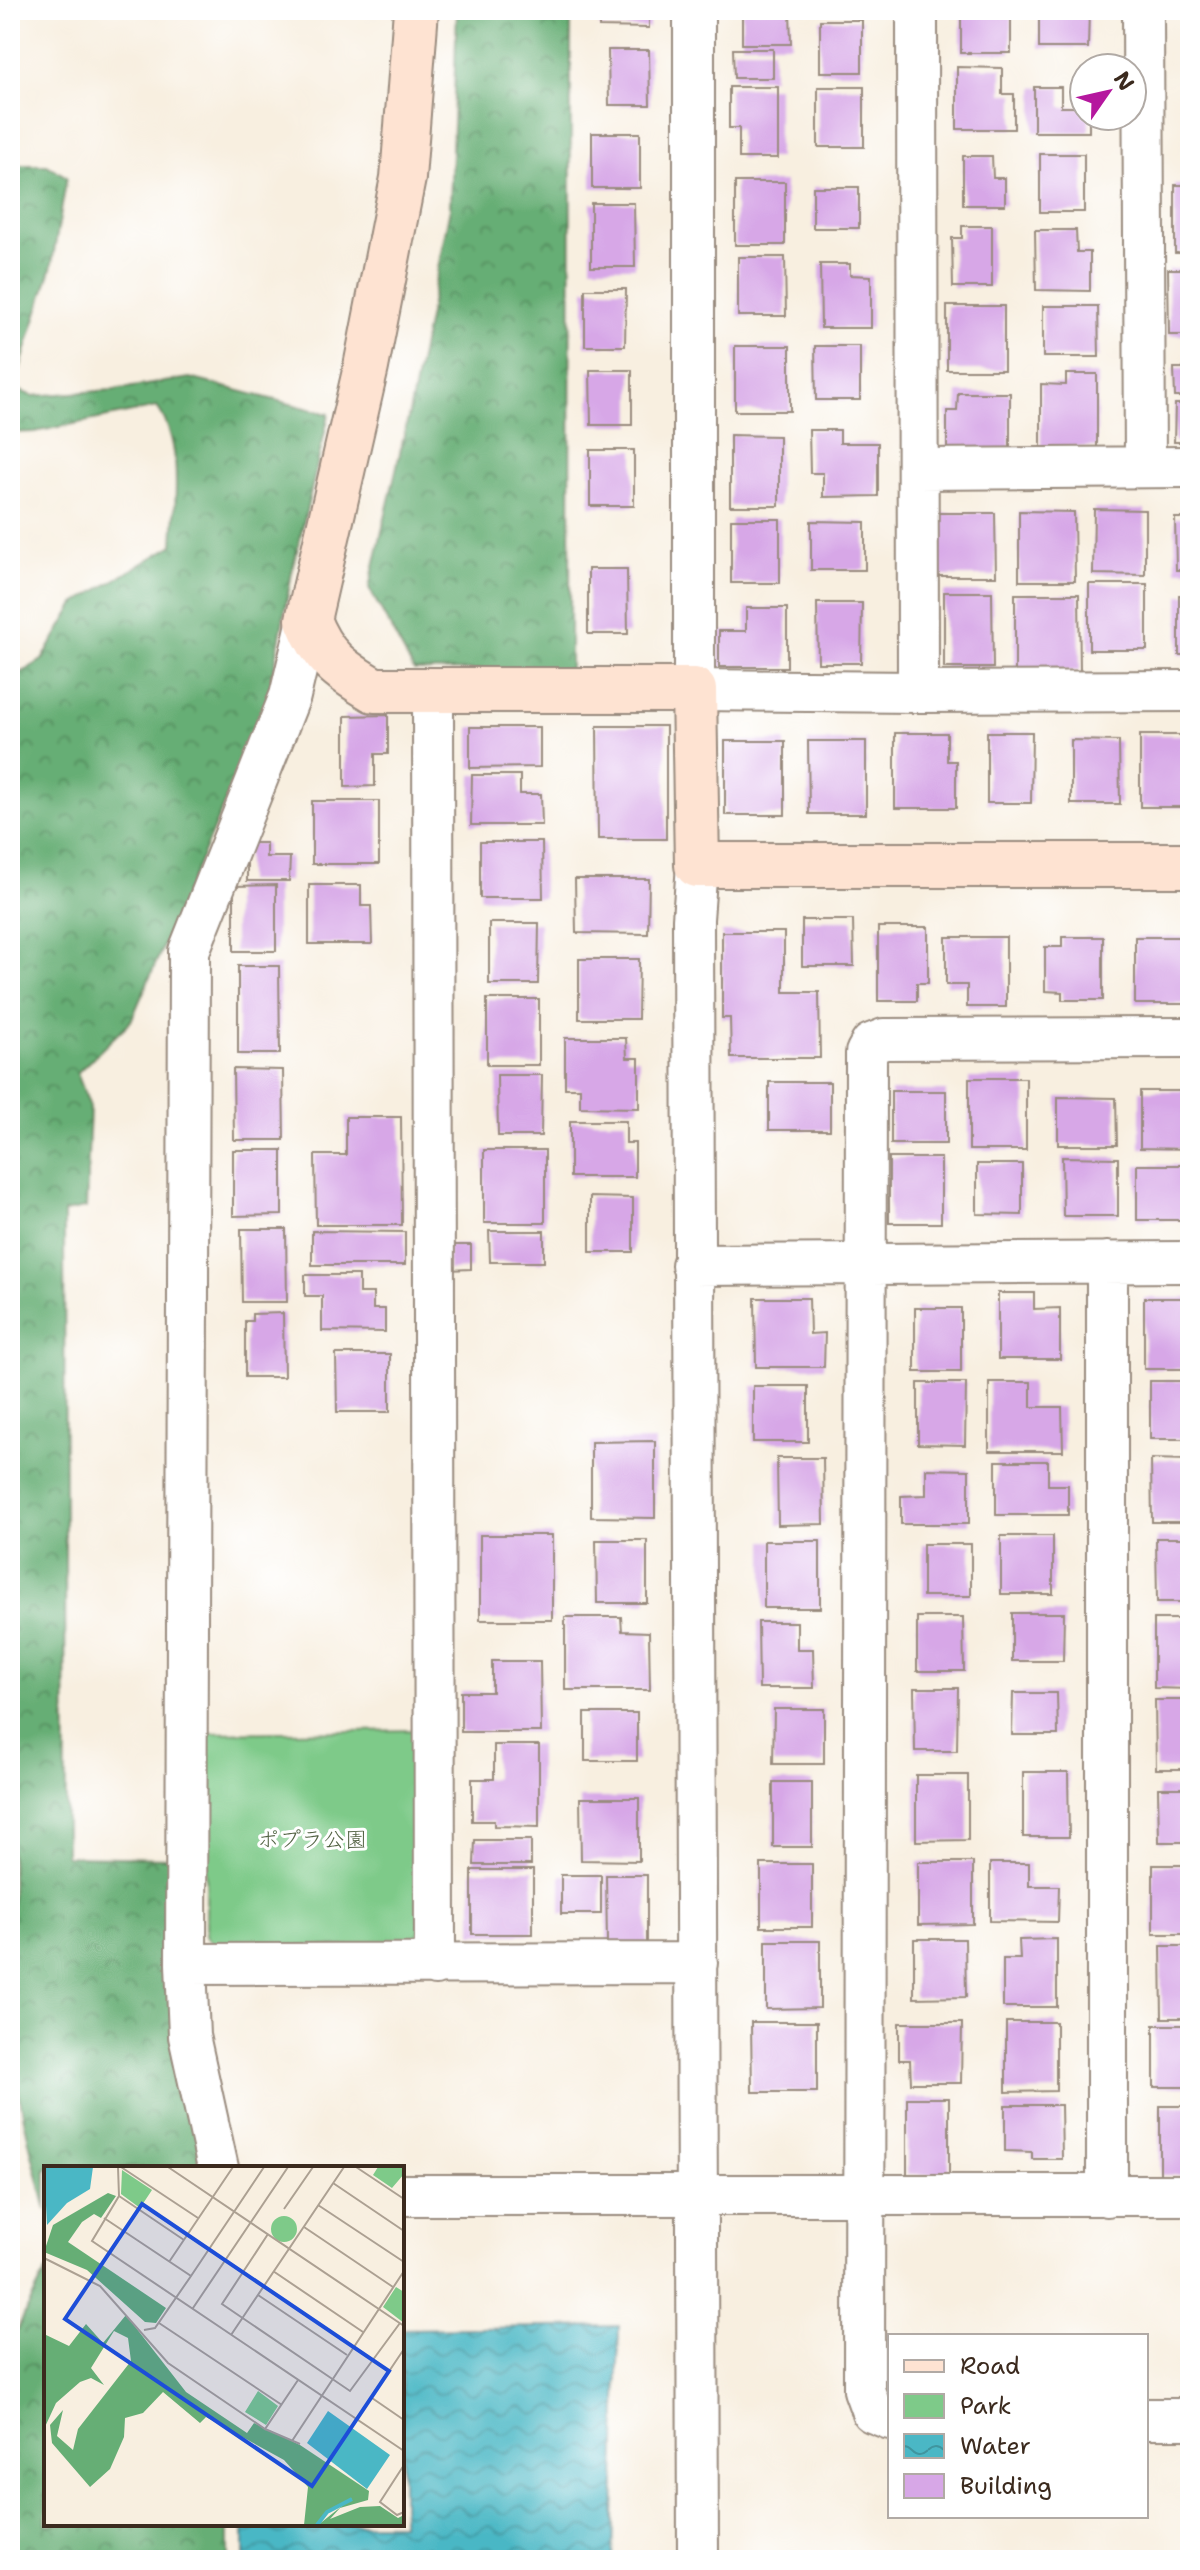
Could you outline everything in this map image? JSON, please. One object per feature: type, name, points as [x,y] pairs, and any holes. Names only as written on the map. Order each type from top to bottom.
[{"type":"street","points":[[218,2166],[189,2036],[186,1964],[189,951],[290,696],[366,367],[403,178],[416,10]]},
{"type":"street","points":[[694,10],[697,865],[693,919],[692,1265],[699,2196],[698,2560]]},
{"type":"street","points":[[917,10],[918,692]]},
{"type":"street","points":[[1143,10],[1145,467]]},
{"type":"street","points":[[918,469],[1190,467]]},
{"type":"street","points":[[308,620],[318,646],[337,666],[374,690],[433,693],[1190,691]]},
{"type":"street","points":[[433,693],[435,1965]]},
{"type":"street","points":[[697,865],[1190,865]]},
{"type":"street","points":[[888,2418],[872,2412],[864,2390],[867,2196],[864,1060],[871,1044],[894,1038],[1190,1038]]},
{"type":"street","points":[[1107,1262],[1107,2196]]},
{"type":"street","points":[[692,1265],[1190,1262]]},
{"type":"street","points":[[186,1964],[697,1963]]},
{"type":"street","points":[[404,2195],[1190,2195]]},
{"type":"street","points":[[1148,2419],[1190,2419]]},
{"type":"green space","points":[[457,10],[571,10],[570,669],[414,671],[369,588],[410,409],[450,208]]},
{"type":"green space","points":[[10,165],[47,165],[67,177],[51,269],[14,388],[32,396],[113,390],[190,378],[329,414],[292,572],[268,702],[131,1021],[77,1073],[90,1107],[86,1208],[64,1212],[66,1856],[170,1858],[202,2166],[44,2166],[44,2202],[19,2095],[9,2002],[12,1888],[10,664],[21,673],[42,660],[75,604],[173,545],[176,474],[171,438],[157,407],[35,432],[10,433]]},
{"type":"green space","name":"ポプラ公園","points":[[418,1730],[419,1933],[405,1946],[217,1948],[206,1936],[207,1733]]},
{"type":"green space","points":[[44,2275],[44,2526],[228,2526],[228,2560],[10,2560],[10,2344]]},
{"type":"water","points":[[619,2326],[613,2560],[244,2560],[244,2526],[404,2526],[404,2329]]},
{"type":"building","points":[[599,10],[649,10],[649,28],[599,27]]},
{"type":"building","points":[[742,10],[790,10],[791,44],[742,44]]},
{"type":"building","points":[[961,10],[1011,10],[1011,53],[961,53]]},
{"type":"building","points":[[1039,10],[1089,10],[1088,48],[1039,48]]},
{"type":"building","points":[[820,20],[862,20],[862,72],[820,72]]},
{"type":"building","points":[[733,49],[773,49],[773,78],[734,78]]},
{"type":"building","points":[[608,50],[649,50],[650,105],[609,105]]},
{"type":"building","points":[[957,67],[1002,68],[1002,94],[1014,94],[1014,129],[957,129]]},
{"type":"building","points":[[729,87],[778,87],[778,158],[739,158],[739,128],[729,128]]},
{"type":"building","points":[[818,87],[864,87],[864,147],[818,147]]},
{"type":"building","points":[[1034,87],[1061,87],[1061,107],[1068,107],[1068,132],[1034,132]]},
{"type":"building","points":[[592,133],[640,133],[640,188],[592,188]]},
{"type":"building","points":[[1040,154],[1084,154],[1084,212],[1040,212]]},
{"type":"building","points":[[963,156],[992,156],[993,178],[1005,178],[1005,205],[963,205]]},
{"type":"building","points":[[735,182],[785,182],[785,245],[735,245]]},
{"type":"building","points":[[1175,185],[1190,185],[1190,253],[1175,253]]},
{"type":"building","points":[[813,187],[859,187],[859,228],[813,228]]},
{"type":"building","points":[[591,203],[634,203],[635,267],[591,267]]},
{"type":"building","points":[[962,226],[992,226],[992,287],[953,287],[952,238],[962,238]]},
{"type":"building","points":[[1035,230],[1076,230],[1077,252],[1090,252],[1090,291],[1036,290]]},
{"type":"building","points":[[738,257],[785,257],[786,316],[738,316]]},
{"type":"building","points":[[820,264],[850,264],[850,275],[871,276],[871,328],[821,328]]},
{"type":"building","points":[[1168,269],[1190,269],[1190,335],[1169,335]]},
{"type":"building","points":[[585,289],[626,289],[625,346],[585,346]]},
{"type":"building","points":[[947,306],[1004,306],[1004,370],[947,370]]},
{"type":"building","points":[[1043,306],[1098,306],[1099,357],[1043,357]]},
{"type":"building","points":[[735,346],[790,346],[790,411],[735,411]]},
{"type":"building","points":[[815,346],[860,346],[860,400],[816,400]]},
{"type":"building","points":[[1174,368],[1190,368],[1190,397],[1175,397]]},
{"type":"building","points":[[590,370],[632,370],[632,425],[591,425]]},
{"type":"building","points":[[1066,374],[1097,374],[1097,447],[1041,447],[1041,384],[1066,385]]},
{"type":"building","points":[[958,393],[1010,393],[1010,451],[947,451],[947,411],[957,411]]},
{"type":"building","points":[[1175,404],[1190,404],[1190,442],[1174,442]]},
{"type":"building","points":[[809,430],[840,430],[840,443],[878,443],[878,496],[823,497],[823,473],[810,473]]},
{"type":"building","points":[[730,435],[779,436],[779,506],[730,506]]},
{"type":"building","points":[[590,450],[634,450],[634,506],[590,506]]},
{"type":"building","points":[[1094,509],[1145,510],[1145,575],[1093,574]]},
{"type":"building","points":[[1019,511],[1074,512],[1075,581],[1019,581]]},
{"type":"building","points":[[938,513],[995,513],[996,576],[938,576]]},
{"type":"building","points":[[1175,518],[1190,518],[1190,570],[1176,570]]},
{"type":"building","points":[[731,519],[780,519],[780,583],[731,583]]},
{"type":"building","points":[[811,521],[865,522],[865,570],[811,570]]},
{"type":"building","points":[[588,569],[627,569],[628,634],[588,634]]},
{"type":"building","points":[[1089,584],[1147,584],[1147,650],[1089,650]]},
{"type":"building","points":[[944,592],[992,592],[993,668],[944,668]]},
{"type":"building","points":[[1015,594],[1079,594],[1080,671],[1015,671]]},
{"type":"building","points":[[1179,595],[1190,595],[1190,655],[1179,655]]},
{"type":"building","points":[[817,603],[862,603],[861,663],[818,663]]},
{"type":"building","points":[[746,608],[787,608],[787,667],[719,667],[719,631],[746,631]]},
{"type":"building","points":[[388,715],[388,754],[375,754],[375,786],[345,787],[345,716]]},
{"type":"building","points":[[597,726],[666,726],[666,839],[598,839]]},
{"type":"building","points":[[470,727],[540,727],[540,767],[470,768]]},
{"type":"building","points":[[987,732],[1032,732],[1031,803],[987,803]]},
{"type":"building","points":[[895,733],[947,733],[947,761],[956,761],[956,808],[895,808]]},
{"type":"building","points":[[1140,735],[1190,735],[1190,807],[1140,807]]},
{"type":"building","points":[[1071,740],[1119,741],[1120,804],[1071,804]]},
{"type":"building","points":[[725,741],[785,741],[785,815],[725,815]]},
{"type":"building","points":[[808,741],[866,741],[866,814],[809,814]]},
{"type":"building","points":[[472,775],[520,775],[520,794],[541,794],[542,825],[471,825]]},
{"type":"building","points":[[312,801],[379,801],[379,864],[312,864]]},
{"type":"building","points":[[480,842],[542,842],[543,898],[480,898]]},
{"type":"building","points":[[247,843],[266,843],[266,857],[290,857],[289,881],[247,881]]},
{"type":"building","points":[[575,879],[649,879],[648,934],[576,933]]},
{"type":"building","points":[[276,885],[276,951],[234,951],[234,886]]},
{"type":"building","points":[[309,885],[361,885],[361,906],[371,906],[372,944],[309,944]]},
{"type":"building","points":[[802,920],[853,920],[854,966],[802,966]]},
{"type":"building","points":[[489,923],[539,923],[538,984],[489,984]]},
{"type":"building","points":[[878,927],[928,927],[928,983],[917,983],[917,1001],[878,1001]]},
{"type":"building","points":[[722,932],[784,932],[784,992],[819,992],[820,1058],[731,1058],[730,1018],[722,1018]]},
{"type":"building","points":[[946,937],[1006,937],[1006,1007],[967,1007],[967,985],[946,985]]},
{"type":"building","points":[[1062,937],[1103,937],[1103,1000],[1062,1000],[1062,992],[1045,991],[1045,947],[1062,947]]},
{"type":"building","points":[[1135,937],[1190,937],[1190,1004],[1135,1004]]},
{"type":"building","points":[[579,959],[639,959],[638,1019],[579,1019]]},
{"type":"building","points":[[238,966],[279,966],[280,1054],[238,1054]]},
{"type":"building","points":[[487,999],[539,999],[539,1065],[487,1065]]},
{"type":"building","points":[[565,1038],[626,1038],[627,1058],[639,1058],[639,1108],[580,1107],[580,1088],[565,1088]]},
{"type":"building","points":[[233,1069],[283,1070],[284,1140],[234,1140]]},
{"type":"building","points":[[497,1075],[542,1075],[541,1136],[498,1136]]},
{"type":"building","points":[[969,1078],[1026,1078],[1026,1150],[969,1150]]},
{"type":"building","points":[[769,1082],[830,1082],[830,1130],[769,1130]]},
{"type":"building","points":[[891,1091],[946,1091],[946,1144],[891,1144]]},
{"type":"building","points":[[1140,1091],[1190,1091],[1190,1149],[1140,1148]]},
{"type":"building","points":[[1058,1097],[1116,1098],[1117,1145],[1058,1145]]},
{"type":"building","points":[[346,1117],[401,1117],[402,1225],[316,1225],[315,1155],[346,1155]]},
{"type":"building","points":[[570,1121],[626,1121],[626,1143],[635,1143],[635,1177],[570,1177]]},
{"type":"building","points":[[233,1150],[282,1150],[282,1215],[233,1216]]},
{"type":"building","points":[[484,1150],[545,1150],[545,1223],[484,1223]]},
{"type":"building","points":[[1062,1157],[1118,1158],[1118,1216],[1063,1216]]},
{"type":"building","points":[[889,1158],[941,1158],[941,1223],[889,1223]]},
{"type":"building","points":[[977,1164],[1022,1164],[1022,1215],[977,1214]]},
{"type":"building","points":[[1137,1165],[1190,1165],[1190,1220],[1137,1220]]},
{"type":"building","points":[[590,1197],[633,1198],[633,1252],[590,1252]]},
{"type":"building","points":[[241,1229],[286,1229],[287,1302],[242,1302]]},
{"type":"building","points":[[312,1231],[405,1232],[405,1265],[312,1265]]},
{"type":"building","points":[[489,1231],[544,1231],[544,1262],[490,1262]]},
{"type":"building","points":[[448,1245],[471,1245],[471,1269],[448,1270]]},
{"type":"building","points":[[305,1275],[359,1275],[359,1293],[373,1293],[373,1309],[385,1309],[385,1332],[322,1331],[322,1296],[305,1296]]},
{"type":"building","points":[[998,1293],[1034,1293],[1034,1309],[1060,1308],[1060,1359],[998,1359]]},
{"type":"building","points":[[755,1298],[809,1298],[810,1334],[825,1333],[824,1367],[756,1367]]},
{"type":"building","points":[[1144,1298],[1190,1298],[1190,1369],[1144,1369]]},
{"type":"building","points":[[915,1308],[961,1308],[961,1372],[915,1372]]},
{"type":"building","points":[[283,1313],[284,1377],[245,1377],[245,1321],[252,1321],[252,1314]]},
{"type":"building","points":[[336,1354],[390,1354],[390,1412],[337,1412]]},
{"type":"building","points":[[1150,1381],[1190,1381],[1190,1439],[1150,1439]]},
{"type":"building","points":[[989,1382],[1031,1382],[1031,1407],[1062,1407],[1063,1451],[989,1451]]},
{"type":"building","points":[[918,1383],[966,1383],[965,1445],[918,1444]]},
{"type":"building","points":[[753,1386],[808,1386],[808,1442],[753,1442]]},
{"type":"building","points":[[655,1441],[655,1518],[591,1517],[591,1442]]},
{"type":"building","points":[[777,1458],[823,1458],[824,1524],[778,1525]]},
{"type":"building","points":[[1151,1459],[1190,1460],[1190,1522],[1152,1522]]},
{"type":"building","points":[[996,1461],[1048,1461],[1048,1485],[1068,1485],[1068,1515],[996,1515]]},
{"type":"building","points":[[926,1469],[969,1470],[969,1524],[901,1524],[901,1496],[926,1495]]},
{"type":"building","points":[[480,1535],[552,1535],[552,1620],[480,1620]]},
{"type":"building","points":[[1001,1536],[1053,1536],[1053,1594],[1001,1594]]},
{"type":"building","points":[[1156,1538],[1190,1538],[1190,1602],[1157,1602]]},
{"type":"building","points":[[596,1540],[647,1540],[647,1603],[597,1603]]},
{"type":"building","points":[[764,1541],[820,1541],[820,1608],[764,1608]]},
{"type":"building","points":[[923,1544],[971,1544],[971,1596],[923,1596]]},
{"type":"building","points":[[1012,1613],[1064,1613],[1063,1661],[1012,1661]]},
{"type":"building","points":[[565,1617],[621,1617],[622,1631],[649,1632],[650,1690],[565,1690]]},
{"type":"building","points":[[917,1617],[963,1617],[964,1671],[917,1671]]},
{"type":"building","points":[[1154,1619],[1190,1619],[1190,1689],[1154,1688]]},
{"type":"building","points":[[758,1622],[797,1622],[797,1649],[813,1649],[814,1688],[759,1688]]},
{"type":"building","points":[[492,1661],[540,1661],[541,1732],[461,1732],[461,1692],[492,1692]]},
{"type":"building","points":[[914,1688],[958,1688],[957,1751],[915,1751]]},
{"type":"building","points":[[1013,1693],[1057,1693],[1058,1735],[1012,1735]]},
{"type":"building","points":[[1155,1700],[1190,1700],[1190,1769],[1156,1769]]},
{"type":"building","points":[[774,1709],[824,1709],[824,1764],[773,1764]]},
{"type":"building","points":[[585,1713],[637,1713],[637,1761],[585,1761]]},
{"type":"building","points":[[494,1745],[539,1745],[539,1827],[494,1826],[494,1821],[472,1821],[472,1779],[494,1779]]},
{"type":"building","points":[[1023,1772],[1068,1772],[1069,1837],[1023,1837]]},
{"type":"building","points":[[916,1775],[968,1775],[968,1840],[916,1841]]},
{"type":"building","points":[[773,1782],[812,1782],[812,1847],[773,1847]]},
{"type":"building","points":[[1158,1788],[1190,1788],[1190,1842],[1159,1842]]},
{"type":"building","points":[[580,1798],[639,1798],[639,1861],[581,1860]]},
{"type":"building","points":[[475,1840],[531,1840],[531,1865],[474,1865]]},
{"type":"building","points":[[918,1862],[973,1862],[973,1924],[918,1925]]},
{"type":"building","points":[[990,1863],[1029,1863],[1029,1886],[1059,1886],[1058,1922],[990,1921]]},
{"type":"building","points":[[761,1864],[812,1864],[812,1927],[761,1927]]},
{"type":"building","points":[[1153,1865],[1190,1865],[1190,1934],[1153,1934]]},
{"type":"building","points":[[472,1870],[533,1870],[533,1934],[472,1934]]},
{"type":"building","points":[[561,1875],[601,1875],[601,1914],[561,1914]]},
{"type":"building","points":[[606,1875],[647,1875],[647,1944],[607,1944]]},
{"type":"building","points":[[914,1939],[965,1939],[966,1997],[914,1998]]},
{"type":"building","points":[[1057,1939],[1057,2007],[1003,2007],[1003,1959],[1020,1959],[1019,1940]]},
{"type":"building","points":[[766,1941],[820,1941],[820,2008],[766,2009]]},
{"type":"building","points":[[1161,1946],[1190,1946],[1190,2018],[1162,2018]]},
{"type":"building","points":[[751,2022],[817,2022],[817,2092],[752,2092]]},
{"type":"building","points":[[1006,2022],[1056,2022],[1056,2091],[1006,2092]]},
{"type":"building","points":[[899,2023],[962,2023],[961,2083],[911,2083],[910,2060],[899,2060]]},
{"type":"building","points":[[1154,2025],[1190,2025],[1190,2087],[1154,2087]]},
{"type":"building","points":[[907,2098],[949,2098],[949,2175],[907,2174]]},
{"type":"building","points":[[1005,2105],[1061,2105],[1062,2159],[1032,2159],[1032,2152],[1005,2151]]},
{"type":"building","points":[[1160,2106],[1190,2106],[1190,2175],[1160,2175]]}]
